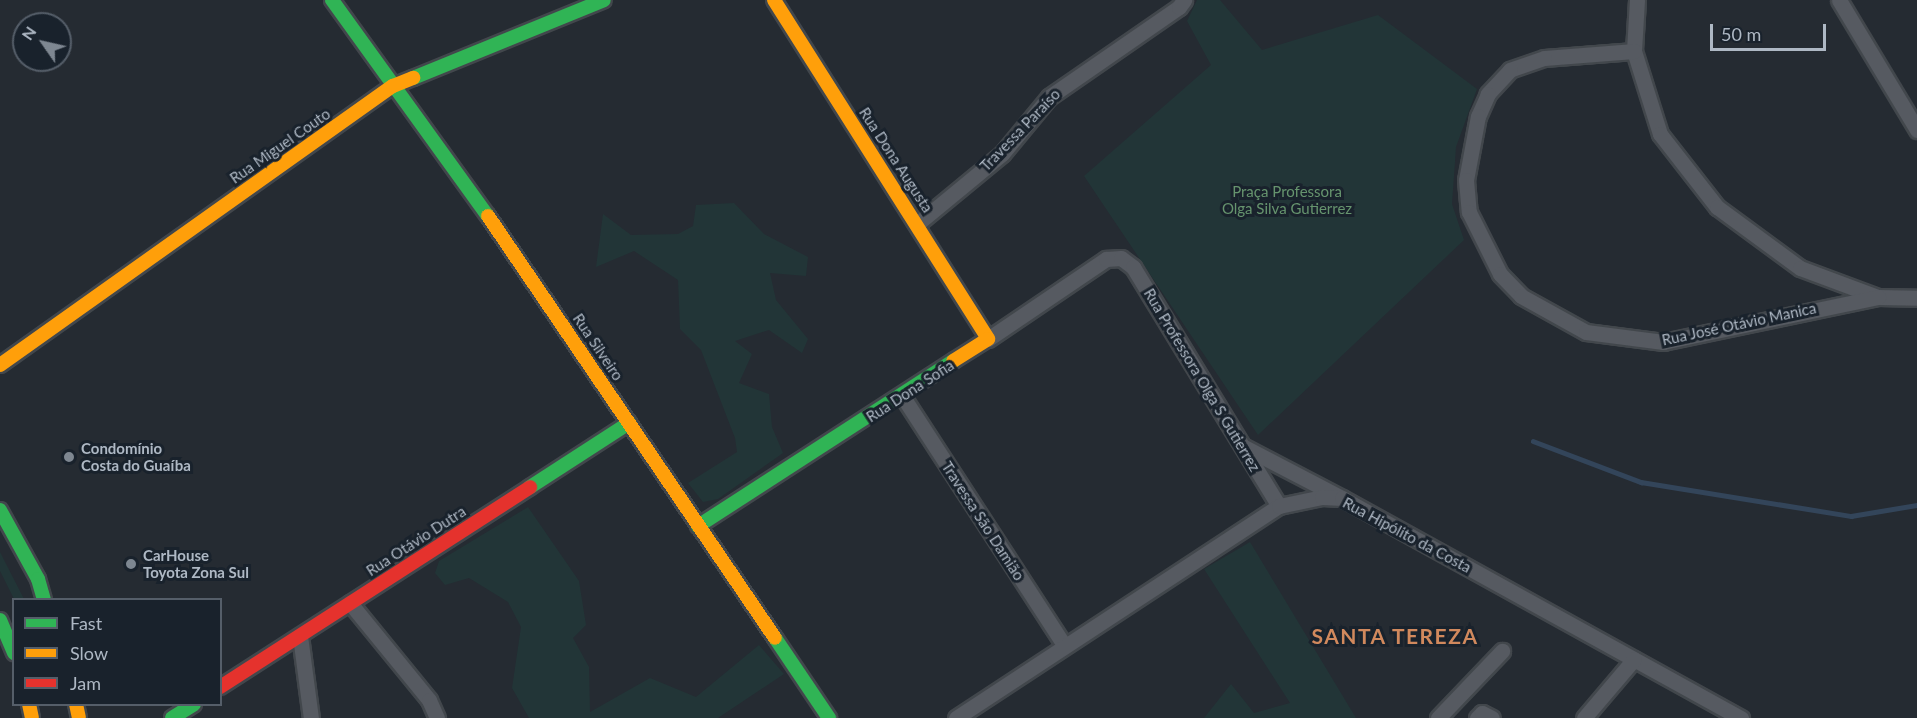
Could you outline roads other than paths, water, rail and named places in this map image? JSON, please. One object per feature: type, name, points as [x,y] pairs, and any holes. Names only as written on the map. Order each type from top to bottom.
[{"type":"street","name":"Rua Silveiro","points":[[332,0],[487,214],[829,718]]},
{"type":"street","name":"Rua Miguel Couto","points":[[0,365],[393,86],[604,0]]},
{"type":"street","name":"Rua Dona Augusta","points":[[774,0],[918,224],[988,339]]},
{"type":"street","name":"Travessa Paraíso","points":[[918,224],[1002,154],[1049,97],[1179,7],[1184,0]]},
{"type":"street","points":[[1637,0],[1634,51],[1660,134],[1717,207],[1800,268],[1878,297],[1917,298]]},
{"type":"street","points":[[1839,0],[1917,130]]},
{"type":"street","name":"Rua José Otávio Manica","points":[[1634,51],[1544,58],[1510,70],[1488,94],[1478,116],[1466,180],[1469,212],[1500,274],[1521,296],[1586,332],[1663,342],[1878,297]]},
{"type":"street","name":"Rua Dona Sofia","points":[[698,526],[903,397],[1106,259],[1121,258]]},
{"type":"street","name":"Rua Professora Olga S Gutierrez","points":[[1121,258],[1133,267],[1279,506]]},
{"type":"street","name":"Travessa São Damião","points":[[903,397],[1064,645]]},
{"type":"street","name":"Rua Otávio Dutra","points":[[222,686],[629,423]]},
{"type":"street","points":[[1244,447],[1342,498]]},
{"type":"street","name":"Rua Hipólito da Costa","points":[[956,718],[1279,506],[1307,498],[1342,498],[1741,718]]},
{"type":"street","points":[[0,510],[38,579],[43,598]]},
{"type":"street","points":[[350,603],[429,700],[437,718]]},
{"type":"street","points":[[0,620],[12,650]]},
{"type":"street","points":[[300,636],[311,718]]},
{"type":"street","points":[[1438,718],[1502,651]]},
{"type":"street","points":[[1584,718],[1634,659]]},
{"type":"street","points":[[172,718],[192,706]]},
{"type":"street","points":[[1477,718],[1482,713],[1492,718]]},
{"type":"waterway","points":[[1533,441],[1641,482],[1851,516],[1917,505]]},
{"type":"place","name":"Condomínio Costa do Guaíba","points":[[69,457]]},
{"type":"place","name":"CarHouse Toyota Zona Sul","points":[[131,564]]},
{"type":"district","name":"SANTA TEREZA","points":[[1395,636]]},
{"type":"park label","name":"Praça Professora Olga Silva Gutierrez","points":[[1287,200]]}]
